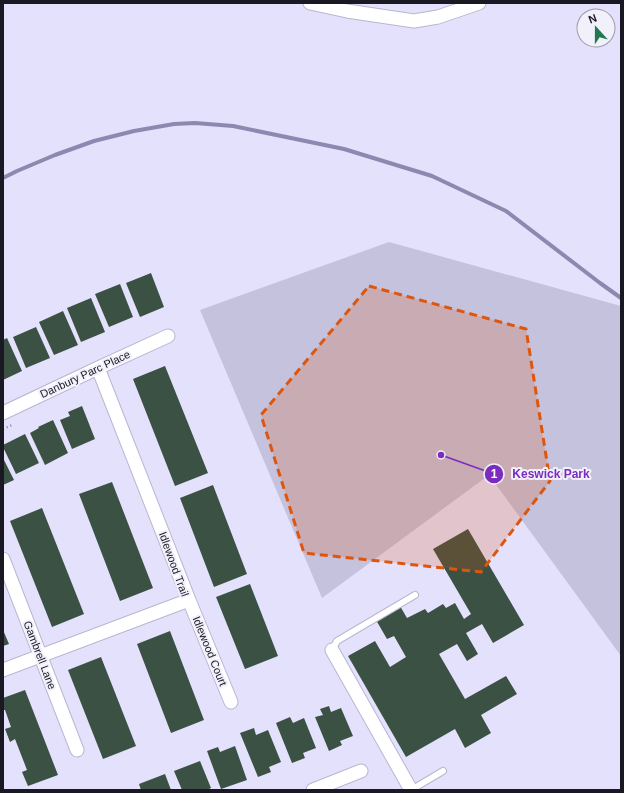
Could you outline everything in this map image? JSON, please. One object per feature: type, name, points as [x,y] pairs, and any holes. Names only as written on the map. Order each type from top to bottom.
[{"type":"street","points":[[310,3],[349,7],[414,20],[438,17],[479,3]]},
{"type":"street","name":"Danbury Parc Place","points":[[3,413],[168,336]]},
{"type":"street","name":"Idlewood Trail","points":[[3,670],[189,600],[98,368]]},
{"type":"street","name":"Gambrell Lane","points":[[3,559],[77,750]]},
{"type":"street","name":"Idlewood Court","points":[[189,600],[231,702]]},
{"type":"street","points":[[332,650],[411,790]]},
{"type":"street","points":[[313,790],[361,771]]},
{"type":"lane","points":[[332,650],[337,641],[415,595]]},
{"type":"lane","points":[[411,790],[443,771]]},
{"type":"highlighted area","points":[[369,286],[526,329],[550,481],[481,572],[304,553],[261,415]]},
{"type":"shaded area","points":[[389,242],[621,306],[621,656],[489,475],[322,598],[200,310]]},
{"type":"building","points":[[151,273],[164,307],[140,317],[126,283]]},
{"type":"building","points":[[120,284],[133,317],[109,327],[95,294]]},
{"type":"building","points":[[91,298],[105,332],[81,342],[67,308]]},
{"type":"building","points":[[63,311],[78,345],[54,355],[39,322]]},
{"type":"building","points":[[36,327],[50,358],[26,368],[13,337]]},
{"type":"building","points":[[7,338],[22,371],[3,380],[3,340]]},
{"type":"building","points":[[165,366],[208,473],[175,486],[133,379]]},
{"type":"building","points":[[82,406],[95,439],[72,449],[60,420],[70,416],[68,412]]},
{"type":"building","points":[[53,420],[68,453],[45,465],[30,433],[39,428],[38,427]]},
{"type":"building","points":[[25,434],[39,463],[16,474],[3,445]]},
{"type":"building","points":[[3,458],[14,480],[3,485]]},
{"type":"building","points":[[112,482],[153,588],[120,601],[79,494]]},
{"type":"building","points":[[213,485],[247,574],[214,587],[180,498]]},
{"type":"building","points":[[42,508],[84,614],[52,627],[10,521]]},
{"type":"building","points":[[468,529],[524,625],[493,643],[482,624],[466,633],[478,654],[467,661],[457,644],[439,654],[465,699],[506,676],[517,694],[481,715],[491,733],[465,748],[455,729],[406,757],[348,656],[375,641],[390,667],[406,657],[394,636],[387,639],[376,620],[400,606],[407,618],[425,609],[428,613],[443,604],[446,608],[455,603],[464,619],[471,614],[433,549]]},
{"type":"building","points":[[250,584],[278,656],[245,669],[216,597]]},
{"type":"building","points":[[3,630],[9,644],[3,646]]},
{"type":"building","points":[[170,631],[204,720],[171,733],[137,644]]},
{"type":"building","points":[[101,657],[136,746],[103,759],[68,670]]},
{"type":"building","points":[[25,690],[58,775],[28,786],[22,772],[27,770],[15,739],[10,742],[5,729],[11,727],[5,710],[3,710],[3,698]]},
{"type":"building","points":[[329,706],[331,712],[341,708],[353,736],[340,741],[342,745],[329,751],[315,717],[323,715],[320,709]]},
{"type":"building","points":[[290,717],[293,723],[304,718],[316,748],[303,753],[305,758],[292,763],[276,723]]},
{"type":"building","points":[[254,728],[256,735],[268,730],[281,762],[269,767],[271,772],[258,777],[240,733]]},
{"type":"building","points":[[235,746],[247,780],[221,789],[207,751],[218,747],[220,752]]},
{"type":"building","points":[[200,761],[211,788],[207,790],[182,790],[174,771]]},
{"type":"building","points":[[165,774],[171,790],[141,790],[139,784]]},
{"type":"waterway","points":[[3,178],[55,155],[94,141],[134,131],[174,124],[195,123],[233,126],[344,149],[432,176],[506,211],[621,298]]},
{"type":"place","name":"Keswick Park","points":[[441,455]]}]
